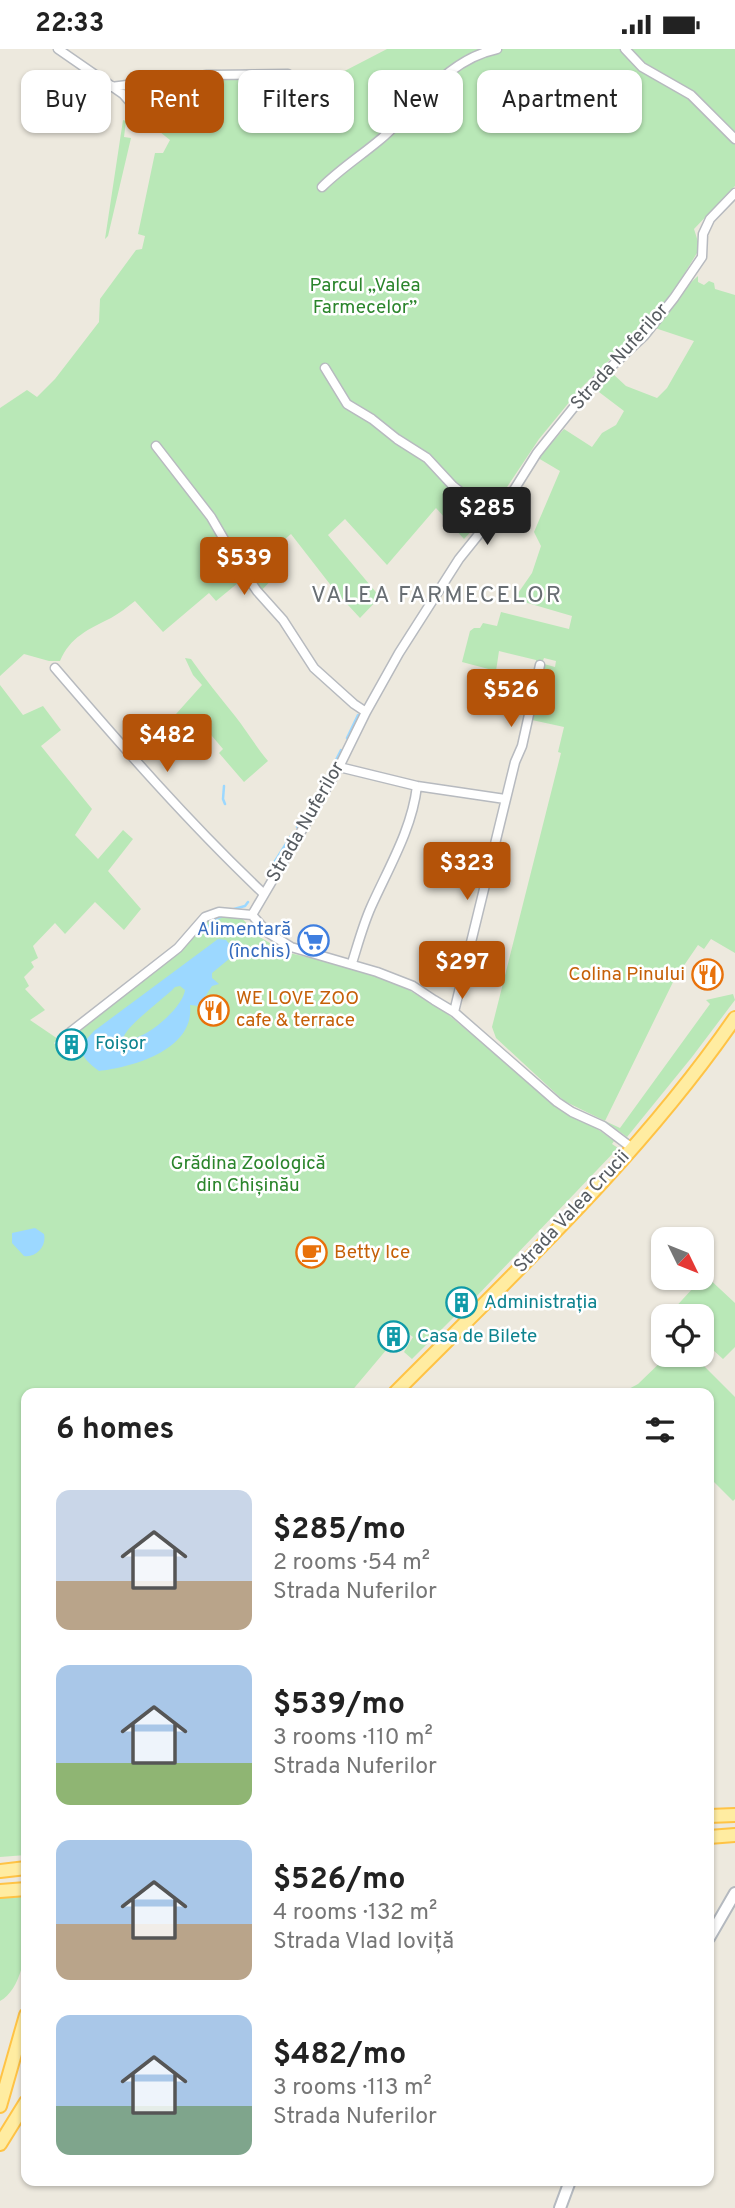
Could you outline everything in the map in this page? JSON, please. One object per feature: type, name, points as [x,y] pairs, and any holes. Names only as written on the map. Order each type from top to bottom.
[{"type":"main road","name":"Strada Valea Crucii","points":[[400,1388],[512,1276],[632,1148],[735,1018]]},
{"type":"main road","points":[[714,1816],[735,1815]]},
{"type":"main road","points":[[714,1837],[735,1835]]},
{"type":"main road","points":[[0,1871],[21,1869]]},
{"type":"main road","points":[[0,1891],[21,1889]]},
{"type":"main road","points":[[714,1929],[735,1893]]},
{"type":"main road","points":[[0,2106],[21,2032]]},
{"type":"main road","points":[[0,2144],[21,2110]]},
{"type":"main road","points":[[560,2208],[568,2186]]},
{"type":"street","points":[[58,49],[87,70]]},
{"type":"street","points":[[322,187],[384,137],[437,81],[453,68],[469,57],[497,49]]},
{"type":"street","points":[[625,49],[642,67],[691,95],[735,139]]},
{"type":"street","points":[[111,87],[207,75],[238,75]]},
{"type":"street","points":[[111,87],[125,98]]},
{"type":"street","name":"Strada Nuferilor","points":[[252,915],[339,768],[366,712],[459,559],[566,416],[599,378],[644,336],[674,298],[702,257],[705,227],[735,193]]},
{"type":"street","points":[[325,367],[347,404],[427,458],[464,496],[493,517]]},
{"type":"street","points":[[156,446],[203,506],[257,591],[283,620],[314,668],[366,712]]},
{"type":"street","points":[[454,1012],[540,665]]},
{"type":"street","name":"Strada Nuferilor","points":[[55,668],[145,772],[264,894]]},
{"type":"street","points":[[339,768],[417,786],[505,799]]},
{"type":"street","points":[[352,963],[370,910],[409,825],[415,808],[417,786]]},
{"type":"street","points":[[64,1037],[178,948],[205,917],[219,912],[252,915],[267,932],[291,947],[352,963],[413,986],[454,1012],[556,1102],[603,1126],[632,1148]]},
{"type":"green space","name":"Parcul „Valea Farmecelor”","points":[[387,49],[735,49],[735,186],[694,229],[700,248],[672,294],[580,389],[539,439],[493,508],[464,539],[436,508],[387,565],[345,519],[328,535],[380,597],[360,618],[291,534],[270,552],[283,568],[257,595],[244,578],[216,601],[209,593],[163,632],[135,601],[81,635],[69,646],[60,661],[24,654],[0,676],[0,408],[27,390],[37,397],[55,379],[99,322],[100,299],[136,250],[142,249],[145,236],[138,234],[155,153],[163,153],[170,140],[161,133],[224,133],[224,79],[238,78],[238,133],[354,133],[354,70],[346,70]]},
{"type":"green space","points":[[123,120],[124,137],[131,138],[108,236],[105,239]]},
{"type":"green space","points":[[698,276],[698,282],[704,285],[709,281],[714,283],[715,289],[735,295],[735,953],[711,939],[704,949],[698,945],[674,980],[605,1121],[564,1101],[496,1038],[492,1027],[561,753],[558,752],[564,727],[532,720],[544,664],[555,667],[556,661],[544,658],[542,663],[536,663],[536,660],[499,651],[496,671],[462,662],[470,631],[480,628],[483,623],[497,626],[501,612],[569,629],[572,616],[514,599],[532,573],[541,546],[534,532],[560,471],[538,458],[564,429],[592,447],[602,433],[616,425],[624,411],[595,389],[612,373],[626,386],[657,398],[667,388],[694,341],[655,328],[686,287]]},
{"type":"green space","points":[[185,658],[191,659],[268,761],[244,782],[219,753],[223,749],[195,716],[186,724],[176,714],[202,685],[193,675]]},
{"type":"green space","name":"Grădina Zoologică din Chișinău","points":[[0,685],[23,715],[43,706],[61,730],[41,746],[92,809],[75,835],[98,859],[123,830],[133,839],[108,871],[141,909],[124,930],[95,902],[65,934],[55,923],[33,946],[38,958],[31,962],[34,967],[24,977],[29,986],[25,989],[45,1010],[30,1020],[58,1039],[54,1043],[56,1046],[206,920],[218,915],[240,916],[258,936],[285,952],[363,970],[399,984],[444,1011],[561,1110],[592,1125],[614,1141],[612,1144],[618,1148],[474,1299],[462,1317],[457,1314],[412,1359],[404,1352],[413,1337],[403,1330],[354,1388],[21,1388],[21,1855],[0,1857]]},
{"type":"green space","points":[[733,994],[735,1000],[627,1137],[605,1121],[620,1128],[710,1004],[706,1000]]},
{"type":"green space","points":[[714,1283],[735,1303],[735,1347],[723,1359],[714,1351],[714,1304],[678,1304],[691,1290],[714,1290]]},
{"type":"green space","points":[[656,1367],[705,1367],[735,1397],[733,1501],[714,1482],[714,1388],[631,1388]]},
{"type":"green space","points":[[21,1896],[21,1971],[9,1993],[0,2001],[0,1898]]},
{"type":"water","points":[[218,939],[226,940],[232,947],[229,959],[212,973],[212,978],[219,984],[212,986],[199,1006],[190,1005],[189,1021],[183,1034],[159,1053],[128,1065],[99,1071],[87,1061],[82,1052],[84,1043],[94,1031]],"holes":[[[180,986],[185,990],[177,1006],[160,1023],[140,1036],[123,1039],[137,1020],[175,987]]]},
{"type":"water","points":[[35,1228],[44,1234],[44,1243],[33,1255],[24,1256],[12,1243],[12,1233]]},
{"type":"waterway","points":[[347,738],[358,715]]},
{"type":"waterway","points":[[328,776],[341,750]]},
{"type":"waterway","points":[[224,786],[225,804]]},
{"type":"waterway","points":[[297,827],[322,786]]},
{"type":"waterway","points":[[270,869],[291,836]]},
{"type":"waterway","points":[[234,909],[245,906],[248,902]]},
{"type":"waterway","points":[[209,926],[225,915]]},
{"type":"place","name":"Alimentară (închis)","points":[[314,941]]},
{"type":"place","name":"Colina Pinului","points":[[708,975]]},
{"type":"place","name":"WE LOVE ZOO cafe & terrace","points":[[213,1010]]},
{"type":"place","name":"Foișor","points":[[72,1044]]},
{"type":"place","name":"Betty Ice","points":[[311,1253]]},
{"type":"place","name":"Administrația","points":[[461,1303]]},
{"type":"place","name":"Casa de Bilete","points":[[394,1337]]},
{"type":"district","name":"VALEA FARMECELOR","points":[[437,596]]}]
